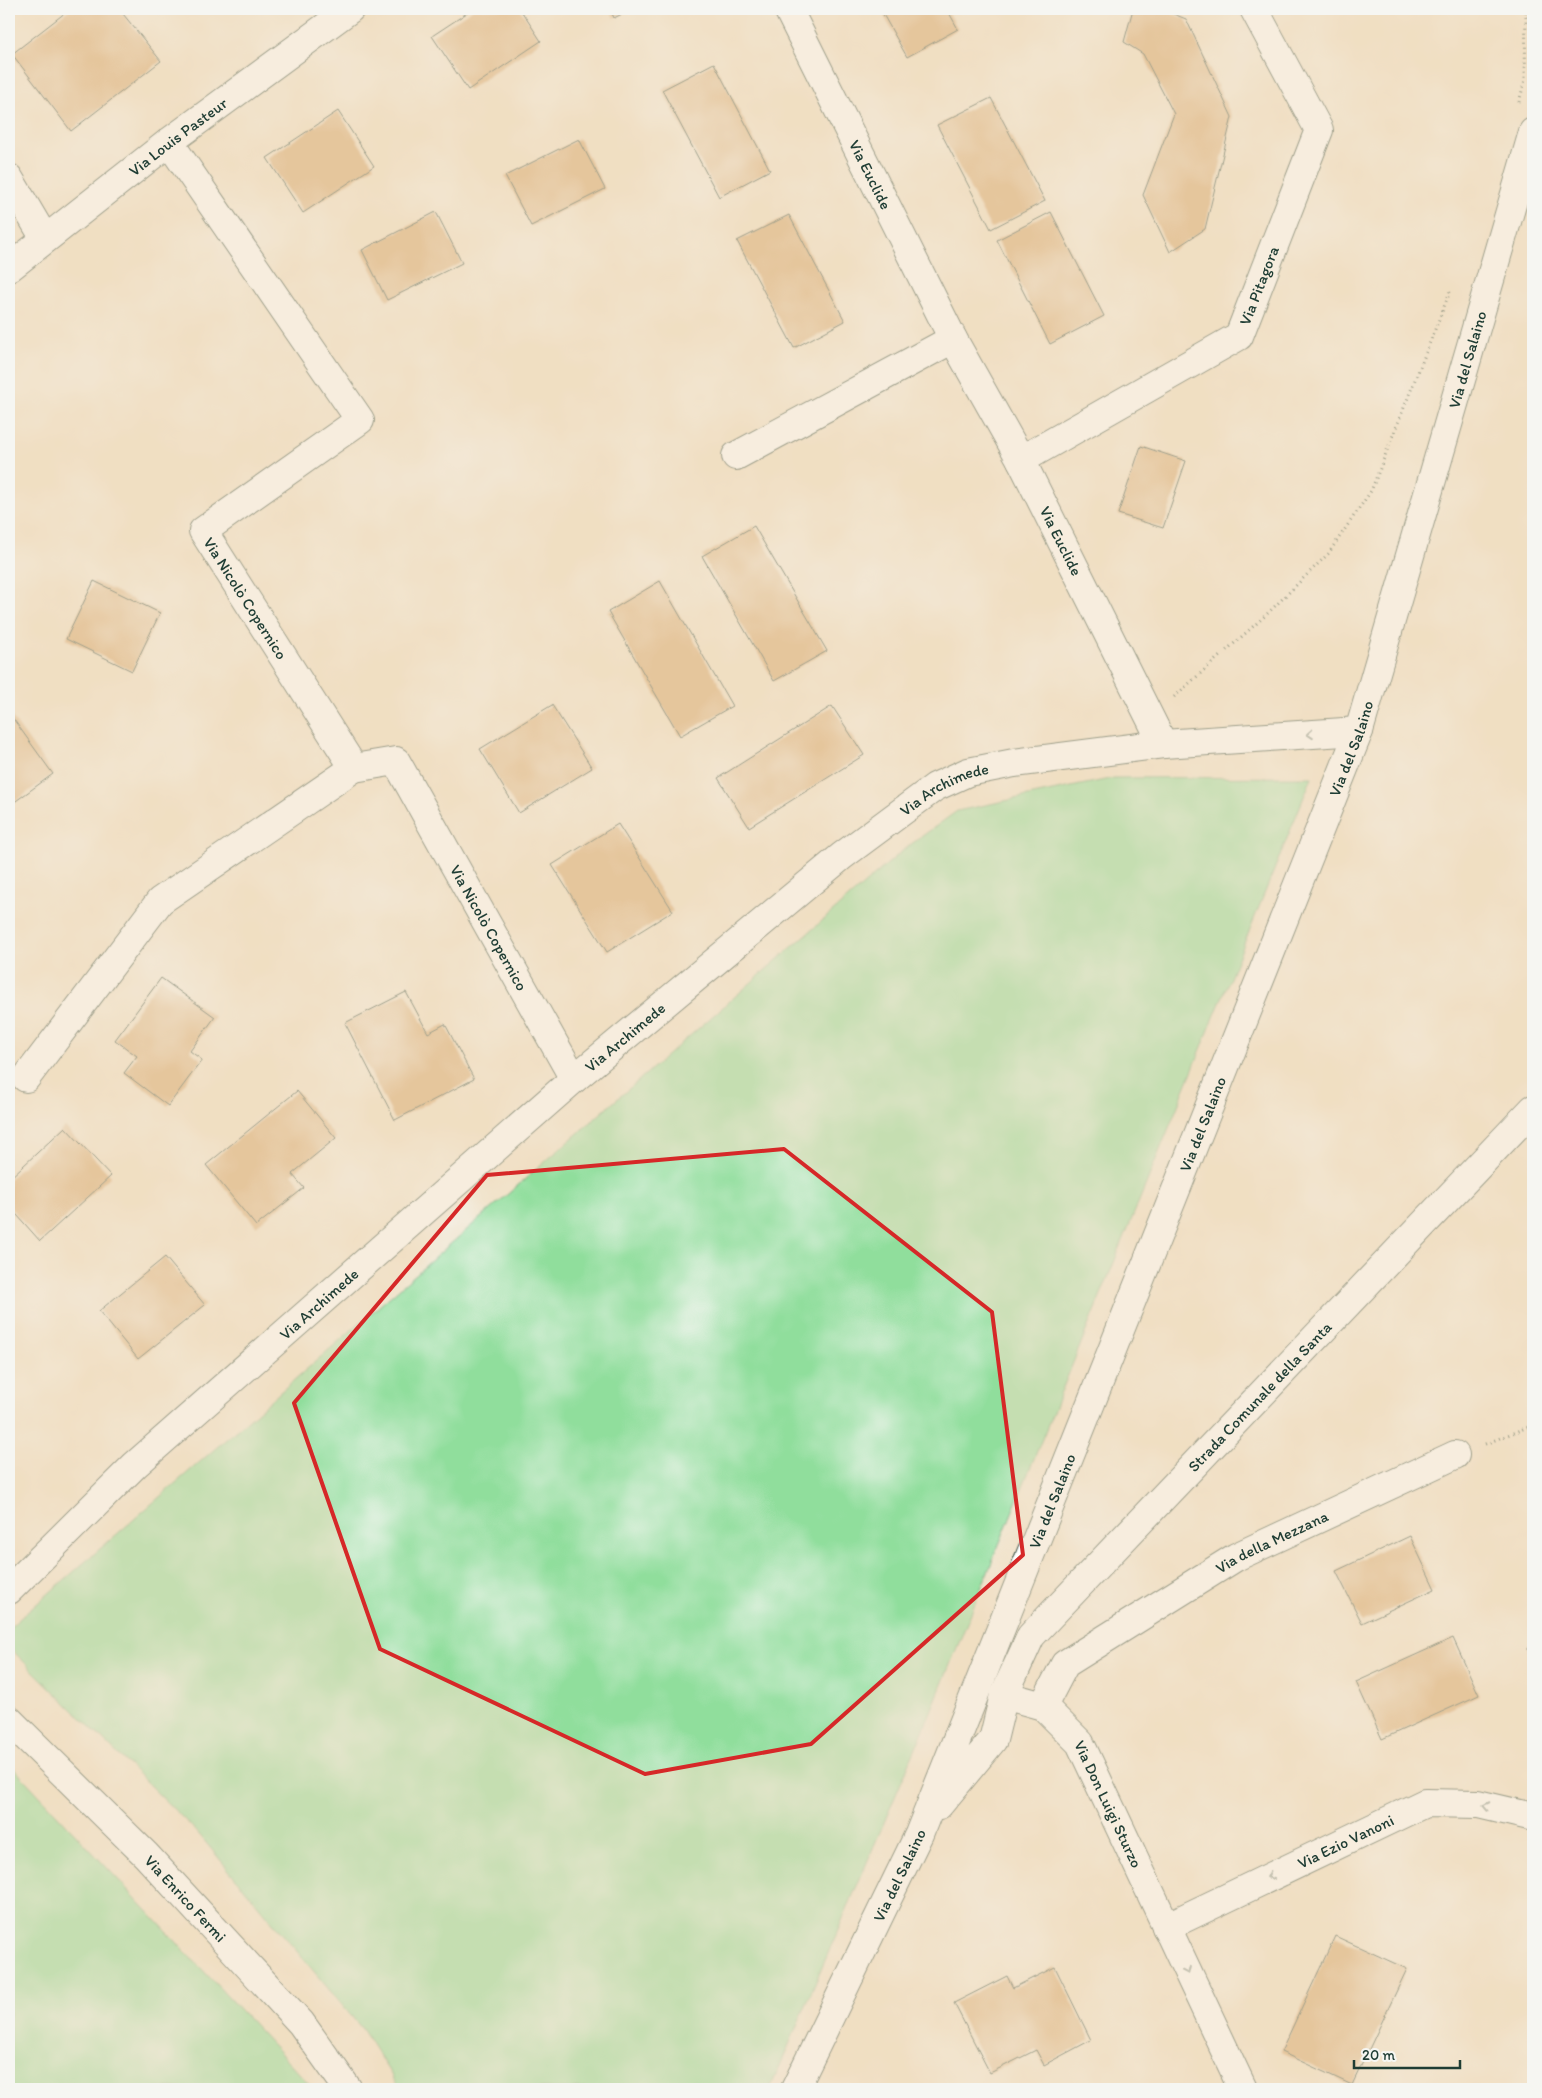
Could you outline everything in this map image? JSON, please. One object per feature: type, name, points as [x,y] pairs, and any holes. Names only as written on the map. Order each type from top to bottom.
[{"type":"street","name":"Via Louis Pasteur","points":[[9,268],[169,142],[350,9]]},
{"type":"street","name":"Via Euclide","points":[[788,9],[953,339],[1021,460],[1163,744]]},
{"type":"street","name":"Via Pitagora","points":[[1021,460],[1238,336],[1319,130],[1254,9]]},
{"type":"street","name":"Via del Salaino","points":[[795,2089],[923,1824],[1359,731],[1533,132]]},
{"type":"street","name":"Via Nicolò Copernico","points":[[169,142],[360,420],[203,530],[354,768],[396,761],[574,1079]]},
{"type":"street","points":[[9,178],[45,239]]},
{"type":"street","points":[[736,456],[953,339]]},
{"type":"street","name":"Via Archimede","points":[[9,1590],[135,1465],[574,1079],[834,863],[936,787],[968,772],[1014,763],[1163,744],[1359,731]]},
{"type":"street","points":[[26,1078],[160,901],[354,768]]},
{"type":"street","name":"Strada Comunale della Santa","points":[[1004,1695],[1031,1636],[1533,1109]]},
{"type":"street","name":"Via della Mezzana","points":[[1043,1706],[1065,1664],[1236,1558],[1455,1455]]},
{"type":"street","points":[[923,1824],[993,1740],[1004,1695],[1043,1706]]},
{"type":"street","name":"Via Don Luigi Sturzo","points":[[1043,1706],[1080,1744],[1243,2089]]},
{"type":"street","name":"Via Enrico Fermi","points":[[9,1720],[146,1855],[294,2016],[348,2089]]},
{"type":"street","name":"Via Ezio Vanoni","points":[[1166,1927],[1425,1803],[1478,1804],[1533,1817]]},
{"type":"path","points":[[1517,108],[1525,80],[1526,9]]},
{"type":"path","points":[[1147,712],[1164,707],[1266,615],[1328,554],[1370,490],[1455,281]]},
{"type":"path","points":[[1455,1455],[1533,1425]]},
{"type":"highlighted area","points":[[784,1149],[992,1312],[1023,1555],[811,1744],[645,1774],[380,1649],[294,1403],[487,1175]]},
{"type":"green space","points":[[1312,777],[918,1743],[770,2089],[400,2089],[363,2030],[197,1832],[9,1647],[9,1628],[907,847],[957,811],[1114,778]]},
{"type":"green space","points":[[9,1763],[314,2089],[9,2089]]},
{"type":"building","points":[[70,9],[119,9],[161,61],[71,131],[12,54]]},
{"type":"building","points":[[473,9],[520,9],[541,41],[468,90],[432,36]]},
{"type":"building","points":[[610,9],[632,9],[614,18]]},
{"type":"building","points":[[880,9],[947,9],[958,29],[907,57]]},
{"type":"building","points":[[1133,9],[1161,9],[1186,19],[1232,117],[1205,229],[1170,252],[1143,195],[1174,114],[1143,54],[1124,42]]},
{"type":"building","points":[[714,63],[770,170],[719,197],[662,90]]},
{"type":"building","points":[[991,98],[1045,201],[991,229],[937,125]]},
{"type":"building","points":[[338,111],[374,166],[303,213],[267,158]]},
{"type":"building","points":[[579,139],[605,189],[531,226],[505,176]]},
{"type":"building","points":[[436,212],[462,263],[387,300],[362,250]]},
{"type":"building","points":[[1051,212],[1104,316],[1050,344],[997,240]]},
{"type":"building","points":[[789,215],[845,321],[794,348],[737,241]]},
{"type":"building","points":[[1141,446],[1186,461],[1163,528],[1118,514]]},
{"type":"building","points":[[754,526],[827,651],[774,681],[702,556]]},
{"type":"building","points":[[94,581],[160,613],[132,671],[66,639]]},
{"type":"building","points":[[660,581],[732,706],[680,736],[608,612]]},
{"type":"building","points":[[552,705],[592,768],[519,813],[480,749]]},
{"type":"building","points":[[832,706],[864,755],[749,827],[718,778]]},
{"type":"building","points":[[9,713],[53,774],[9,806]]},
{"type":"building","points":[[618,824],[673,911],[607,952],[552,865]]},
{"type":"building","points":[[161,978],[215,1017],[190,1051],[202,1060],[168,1106],[124,1073],[137,1056],[115,1040]]},
{"type":"building","points":[[406,992],[428,1033],[445,1024],[474,1079],[395,1120],[345,1023]]},
{"type":"building","points":[[297,1091],[336,1138],[292,1174],[304,1188],[256,1226],[206,1165]]},
{"type":"building","points":[[65,1127],[111,1176],[40,1241],[9,1206],[9,1179]]},
{"type":"building","points":[[165,1257],[205,1305],[138,1359],[99,1311]]},
{"type":"building","points":[[1410,1536],[1435,1589],[1362,1623],[1336,1571]]},
{"type":"building","points":[[1453,1638],[1479,1695],[1382,1739],[1356,1682]]},
{"type":"building","points":[[1533,1647],[1533,1676],[1532,1676],[1528,1648]]},
{"type":"building","points":[[1335,1936],[1407,1969],[1352,2085],[1281,2052]]},
{"type":"building","points":[[1055,1967],[1091,2040],[1044,2065],[1036,2050],[990,2073],[954,2003],[1007,1976],[1013,1988]]}]
